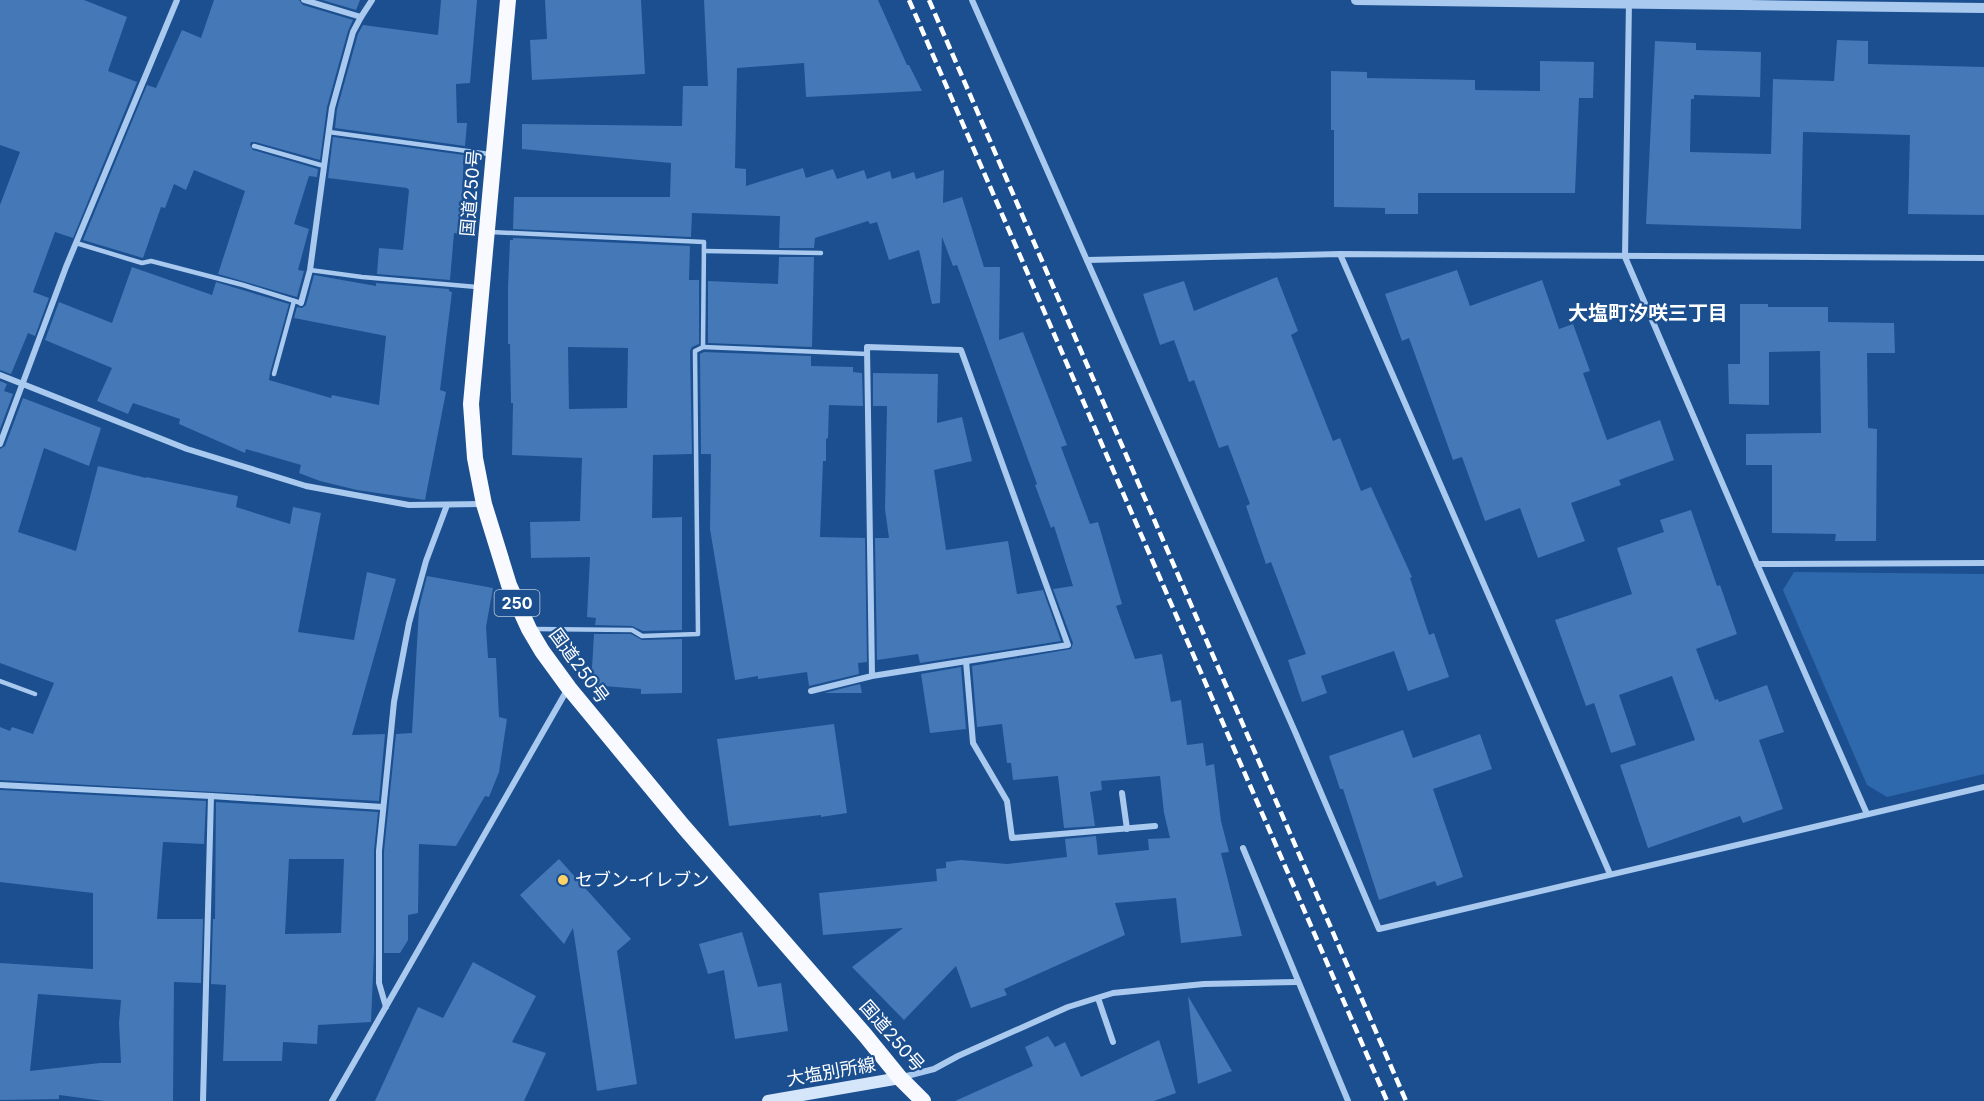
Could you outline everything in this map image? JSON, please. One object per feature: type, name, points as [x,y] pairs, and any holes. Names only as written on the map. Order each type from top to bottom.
[{"type":"highway","name":"国道250号","points":[[508,0],[471,404],[475,458],[483,504],[509,585],[542,651],[568,688],[683,826],[900,1078],[923,1101]]},
{"type":"main road","name":"大塩別所線","points":[[768,1101],[900,1078]]},
{"type":"street","points":[[0,444],[76,243],[177,0]]},
{"type":"street","points":[[304,0],[361,17]]},
{"type":"street","points":[[297,302],[310,270],[332,108],[353,32],[372,0]]},
{"type":"street","points":[[972,0],[1296,734],[1379,929],[1984,788]]},
{"type":"street","points":[[1356,0],[1865,3],[1984,8]]},
{"type":"street","points":[[1629,2],[1625,257],[1867,814]]},
{"type":"street","points":[[1087,260],[1340,254],[1984,258]]},
{"type":"street","points":[[1340,254],[1610,874]]},
{"type":"street","points":[[811,691],[872,676],[1068,645],[961,350],[867,347],[872,676]]},
{"type":"street","points":[[0,375],[187,448],[306,486],[409,505],[483,504]]},
{"type":"street","points":[[386,1007],[380,983],[379,851],[393,702],[409,623],[426,561],[447,505]]},
{"type":"street","points":[[1757,564],[1984,563]]},
{"type":"street","points":[[966,661],[973,742],[1007,801],[1012,838],[1155,826]]},
{"type":"street","points":[[332,1101],[568,688]]},
{"type":"street","points":[[0,785],[384,807]]},
{"type":"street","points":[[1122,793],[1127,829]]},
{"type":"street","points":[[203,1101],[211,796]]},
{"type":"street","points":[[1243,848],[1348,1101]]},
{"type":"street","points":[[900,1078],[934,1070],[958,1056],[1068,1007],[1113,993],[1204,984],[1297,982]]},
{"type":"street","points":[[1098,998],[1113,1042]]},
{"type":"lane","points":[[328,132],[494,155]]},
{"type":"lane","points":[[254,146],[324,166]]},
{"type":"lane","points":[[486,232],[704,242],[702,347]]},
{"type":"lane","points":[[76,243],[142,263],[151,261],[243,285],[297,302],[274,374]]},
{"type":"lane","points":[[704,251],[820,253]]},
{"type":"lane","points":[[310,270],[482,288]]},
{"type":"lane","points":[[529,628],[632,630],[642,636],[698,634],[695,351],[702,347],[867,354]]},
{"type":"lane","points":[[0,681],[35,694]]},
{"type":"shaded area","points":[[1794,572],[1984,574],[1984,774],[1887,797],[1867,785],[1783,590]]},
{"type":"building","points":[[0,0],[84,0],[127,17],[108,71],[137,82],[73,238],[55,232],[33,292],[49,298],[35,336],[28,333],[11,374],[0,370],[0,205],[20,152],[0,145]]},
{"type":"building","points":[[214,0],[299,0],[303,5],[353,20],[327,107],[320,160],[255,142],[251,142],[250,145],[253,150],[318,169],[317,177],[309,176],[294,224],[309,229],[298,270],[304,271],[297,297],[218,274],[245,191],[194,170],[186,190],[174,184],[165,208],[161,207],[143,258],[83,240],[147,85],[156,88],[182,30],[201,38]]},
{"type":"building","points":[[322,0],[360,0],[356,10]]},
{"type":"building","points":[[441,0],[477,0],[470,83],[456,84],[457,123],[467,123],[465,146],[335,128],[337,109],[358,34],[363,25],[438,35]]},
{"type":"building","points":[[545,0],[641,0],[645,74],[532,80],[530,40],[547,39]]},
{"type":"building","points":[[704,0],[878,0],[907,65],[922,91],[806,97],[804,63],[737,68],[735,168],[746,169],[746,186],[803,168],[806,178],[833,169],[837,179],[864,170],[867,179],[890,171],[892,179],[914,172],[916,179],[944,170],[943,203],[962,197],[984,267],[1000,267],[999,340],[1023,332],[1067,445],[1061,447],[1090,524],[1098,522],[1122,604],[1116,606],[1135,659],[1162,654],[1171,702],[1181,700],[1187,745],[1203,743],[1206,766],[1214,764],[1221,821],[1229,852],[1221,853],[1242,936],[1181,943],[1176,898],[1115,903],[1125,935],[1004,989],[1007,995],[971,1008],[956,966],[904,1020],[852,967],[903,928],[823,935],[819,893],[937,881],[936,869],[946,868],[946,862],[961,860],[1007,864],[1067,857],[1065,839],[1096,836],[1098,855],[1149,850],[1148,839],[1170,838],[1164,813],[1160,776],[1101,781],[1102,790],[1090,792],[1095,826],[1064,828],[1058,776],[1013,780],[1011,763],[1007,763],[1002,724],[977,727],[972,666],[1071,649],[1073,643],[1053,589],[1073,586],[1054,526],[1051,528],[957,265],[953,266],[942,237],[940,303],[932,304],[919,250],[889,260],[877,222],[870,224],[868,221],[815,238],[814,248],[779,248],[780,216],[692,213],[691,237],[513,229],[514,197],[670,197],[671,163],[522,149],[522,124],[682,126],[683,86],[708,86]]},
{"type":"building","points":[[1837,40],[1868,41],[1868,64],[1984,67],[1984,215],[1908,214],[1910,135],[1803,132],[1801,229],[1646,224],[1655,41],[1696,43],[1696,50],[1761,52],[1760,97],[1694,95],[1694,99],[1691,99],[1690,152],[1771,154],[1773,79],[1834,81]]},
{"type":"building","points":[[1540,61],[1594,62],[1593,98],[1579,98],[1575,193],[1418,193],[1418,214],[1385,214],[1385,208],[1334,207],[1331,71],[1367,72],[1367,78],[1475,80],[1475,90],[1540,91]]},
{"type":"building","points":[[333,137],[464,155],[460,234],[454,233],[450,280],[377,274],[379,248],[403,250],[409,190],[328,178]]},
{"type":"building","points":[[513,238],[690,246],[689,280],[699,280],[699,344],[692,347],[690,351],[692,454],[653,455],[652,518],[682,517],[682,630],[643,631],[632,626],[595,625],[596,618],[587,617],[590,557],[531,558],[530,522],[580,521],[582,458],[512,455],[513,403],[511,403],[510,344],[508,344],[508,287],[510,240]],"holes":[[[568,347],[628,348],[627,408],[569,409]]]},
{"type":"building","points":[[779,257],[814,257],[812,347],[708,343],[708,281],[778,284]]},
{"type":"building","points":[[132,267],[212,295],[216,282],[289,304],[269,380],[331,398],[332,395],[379,405],[386,336],[294,318],[297,307],[302,308],[306,305],[314,275],[376,286],[376,283],[449,289],[452,292],[440,390],[446,392],[425,500],[357,490],[320,481],[299,473],[301,465],[246,449],[245,453],[179,424],[180,419],[133,403],[128,414],[97,401],[112,368],[45,340],[59,302],[112,323]]},
{"type":"building","points":[[1457,270],[1470,306],[1542,280],[1559,329],[1573,324],[1590,371],[1583,373],[1607,440],[1660,420],[1674,460],[1619,480],[1621,485],[1571,503],[1585,541],[1538,558],[1520,508],[1485,521],[1462,457],[1453,460],[1409,338],[1402,341],[1385,294]]},
{"type":"building","points":[[1277,277],[1298,331],[1291,335],[1333,441],[1340,438],[1361,491],[1371,487],[1412,577],[1410,578],[1429,635],[1434,633],[1449,677],[1408,691],[1394,651],[1321,676],[1327,693],[1302,702],[1288,660],[1306,654],[1271,562],[1266,564],[1246,506],[1250,504],[1228,445],[1219,448],[1194,380],[1189,382],[1174,340],[1160,345],[1143,294],[1184,281],[1194,311]]},
{"type":"building","points":[[1740,304],[1768,304],[1768,307],[1828,307],[1828,322],[1894,323],[1895,353],[1867,353],[1868,428],[1877,429],[1876,541],[1835,541],[1836,534],[1772,533],[1772,465],[1746,465],[1746,434],[1821,433],[1820,351],[1769,352],[1769,405],[1729,404],[1728,364],[1740,364]]},
{"type":"building","points":[[704,352],[811,356],[811,366],[853,367],[853,372],[862,373],[863,406],[829,405],[826,461],[823,461],[820,537],[865,538],[867,662],[858,663],[859,674],[809,686],[807,672],[735,680],[710,529],[711,454],[701,454],[700,354]]},
{"type":"building","points":[[873,373],[938,374],[937,423],[962,417],[972,461],[934,470],[946,550],[1008,541],[1017,594],[1043,590],[1061,641],[920,663],[918,654],[877,660],[875,538],[889,538],[885,509],[887,406],[873,406]]},
{"type":"building","points":[[0,381],[7,384],[4,391],[13,394],[0,429]]},
{"type":"building","points":[[23,398],[101,428],[89,466],[44,448],[18,532],[76,551],[98,466],[238,496],[236,507],[290,524],[293,507],[321,513],[298,632],[354,640],[367,572],[396,579],[352,735],[385,734],[379,801],[0,780],[0,727],[10,731],[12,727],[33,734],[54,683],[0,663],[0,449],[5,446]]},
{"type":"building","points":[[1691,510],[1717,586],[1720,585],[1737,634],[1696,649],[1715,700],[1718,699],[1719,702],[1767,685],[1784,732],[1759,740],[1783,809],[1743,823],[1740,816],[1648,848],[1620,765],[1695,740],[1672,676],[1619,695],[1636,745],[1611,753],[1594,703],[1586,706],[1555,620],[1632,594],[1617,548],[1664,532],[1660,520]]},
{"type":"building","points":[[427,576],[493,588],[486,627],[488,658],[496,658],[499,717],[507,719],[499,772],[489,797],[485,796],[456,846],[419,844],[418,913],[408,915],[408,940],[400,953],[384,953],[384,851],[396,734],[412,733],[419,608]]},
{"type":"building","points":[[594,634],[631,634],[642,640],[682,639],[682,693],[641,694],[641,689],[591,685]]},
{"type":"building","points":[[961,667],[966,729],[930,733],[921,674]]},
{"type":"building","points":[[860,684],[862,693],[824,693]]},
{"type":"building","points":[[834,724],[847,813],[729,826],[717,739]]},
{"type":"building","points":[[1403,730],[1413,758],[1480,734],[1492,769],[1433,789],[1463,877],[1437,886],[1435,881],[1379,900],[1343,789],[1340,789],[1329,756]]},
{"type":"building","points":[[0,790],[206,801],[204,844],[163,842],[157,919],[203,919],[201,983],[174,982],[173,1101],[104,1101],[59,1095],[59,1099],[0,1100],[0,963],[93,969],[93,893],[0,882]],"holes":[[[38,994],[121,1000],[119,1023],[121,1063],[100,1063],[30,1071]]]},
{"type":"building","points":[[216,802],[378,812],[374,851],[371,1022],[318,1025],[317,1044],[283,1042],[282,1061],[223,1061],[226,985],[211,984],[213,919],[215,919]],"holes":[[[289,859],[344,859],[341,933],[285,934]]]},
{"type":"building","points":[[559,859],[631,939],[617,951],[637,1084],[597,1091],[573,928],[564,944],[520,895]]},
{"type":"building","points":[[742,932],[758,987],[781,983],[788,1031],[735,1039],[724,970],[708,974],[699,944]]},
{"type":"building","points":[[473,962],[536,996],[512,1042],[546,1053],[524,1101],[375,1101],[418,1007],[443,1018]]},
{"type":"building","points":[[1188,996],[1232,1071],[1198,1084]]},
{"type":"building","points":[[1048,1036],[1055,1047],[1065,1042],[1081,1077],[1159,1040],[1176,1093],[1154,1101],[955,1101],[1033,1066],[1025,1047]]},
{"type":"railway","points":[[909,0],[1387,1101]]},
{"type":"railway","points":[[929,0],[1406,1101]]},
{"type":"place","name":"セブン-イレブン","points":[[563,880]]},
{"type":"district","name":"大塩町汐咲三丁目","points":[[1648,313]]}]
